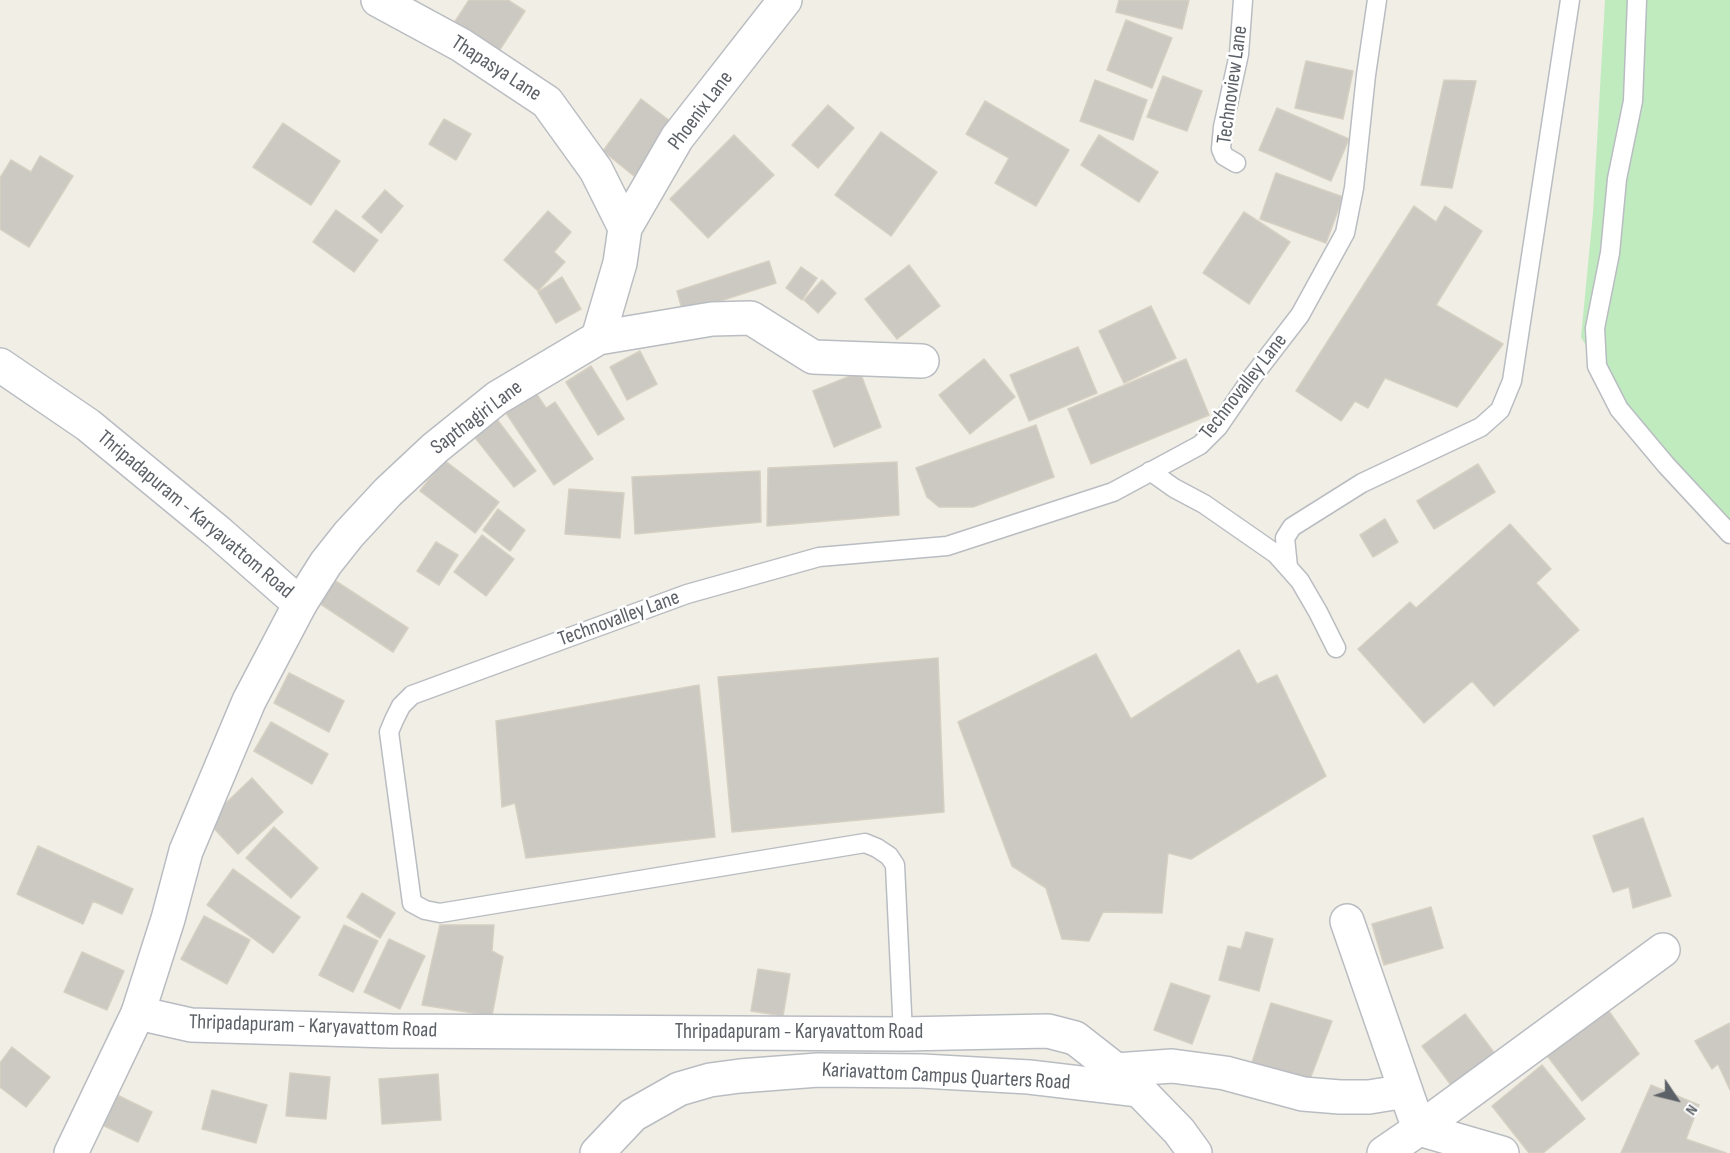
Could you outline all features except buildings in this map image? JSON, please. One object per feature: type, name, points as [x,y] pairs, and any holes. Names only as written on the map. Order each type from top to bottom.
[{"type":"street","name":"Thapasya Lane","points":[[378,0],[460,45],[547,102],[596,170],[625,228]]},
{"type":"street","name":"Phoenix Lane","points":[[625,228],[677,138],[785,0]]},
{"type":"street","points":[[625,228],[620,264],[598,338],[712,319],[751,318],[813,357],[922,361]]},
{"type":"street","name":"Sapthagiri Lane","points":[[300,604],[326,563],[349,534],[435,447],[497,398],[598,338]]},
{"type":"street","name":"Thripadapuram - Karyavattom Road","points":[[0,365],[87,424],[218,532],[300,604],[249,701],[186,851],[168,919],[138,1013],[191,1025],[391,1031],[903,1034],[1048,1031],[1076,1038],[1128,1080],[1179,1131],[1195,1153]]},
{"type":"street","points":[[1347,921],[1419,1129]]},
{"type":"street","points":[[1384,1153],[1663,950]]},
{"type":"street","points":[[71,1153],[138,1013]]},
{"type":"street","name":"Kariavattom Campus Quarters Road","points":[[597,1153],[633,1115],[679,1089],[710,1080],[818,1070],[922,1071],[1128,1080],[1172,1066],[1225,1073],[1303,1094],[1369,1097],[1406,1091]]},
{"type":"street","points":[[1419,1129],[1502,1153]]},
{"type":"lane","name":"Technoview Lane","points":[[1236,163],[1224,156],[1221,149],[1227,104],[1239,54],[1243,0]]},
{"type":"lane","name":"Technovalley Lane","points":[[903,1034],[895,865],[889,856],[865,843],[440,913],[425,910],[412,903],[389,732],[400,706],[412,696],[687,594],[819,557],[947,546],[1074,506],[1113,492],[1200,445],[1218,427],[1253,376],[1300,315],[1345,233],[1354,188],[1366,75],[1377,0]]},
{"type":"lane","points":[[1288,567],[1285,538],[1292,527],[1362,483],[1481,427],[1500,410],[1512,381],[1570,0]]},
{"type":"lane","points":[[1637,0],[1633,101],[1617,178],[1610,253],[1595,328],[1597,366],[1618,409],[1730,534]]},
{"type":"lane","points":[[1150,471],[1174,488],[1213,510],[1276,554],[1300,581],[1336,648]]},
{"type":"green space","points":[[1605,0],[1730,0],[1730,526],[1694,482],[1629,420],[1581,337],[1593,213]]}]
